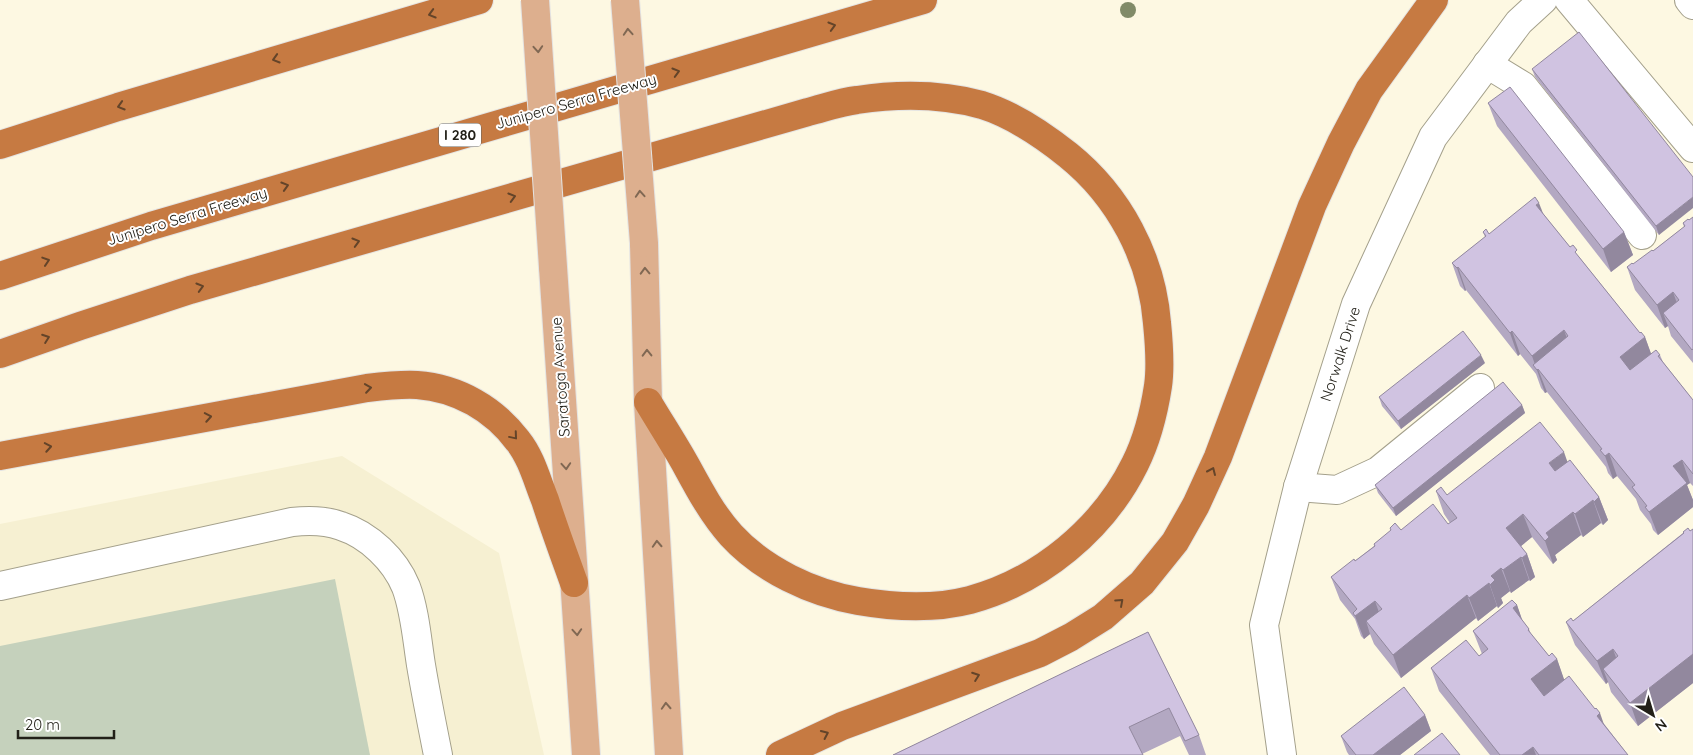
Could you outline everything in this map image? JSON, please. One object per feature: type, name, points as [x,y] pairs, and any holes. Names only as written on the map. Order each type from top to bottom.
[{"type":"highway","points":[[0,145],[118,107],[479,0]]},
{"type":"highway","name":"Junipero Serra Freeway","points":[[0,276],[151,226],[923,0]]},
{"type":"highway","points":[[780,755],[842,726],[1040,653],[1103,617],[1142,583],[1175,542],[1196,506],[1218,457],[1312,206],[1341,144],[1369,90],[1434,0]]},
{"type":"highway","points":[[0,354],[190,290],[808,112],[854,100],[900,96],[944,98],[982,105],[1017,120],[1049,140],[1081,166],[1106,194],[1128,226],[1145,264],[1156,302],[1159,382],[1151,422],[1136,464],[1112,502],[1084,535],[1050,563],[1012,585],[969,600],[925,606],[891,606],[835,597],[797,581],[762,562],[732,536],[708,505],[648,402]]},
{"type":"highway","points":[[0,456],[368,388],[401,385],[432,388],[460,396],[485,408],[498,418],[519,442],[527,455],[539,484],[574,583]]},
{"type":"main road","name":"Saratoga Avenue","points":[[535,0],[586,755]]},
{"type":"main road","points":[[625,0],[644,243],[648,402],[669,755]]},
{"type":"street","name":"Norwalk Drive","points":[[1282,755],[1264,625],[1298,487],[1356,304],[1433,137],[1519,22],[1543,0]]},
{"type":"street","points":[[1569,0],[1693,148]]},
{"type":"street","points":[[1689,0],[1693,5]]},
{"type":"street","points":[[1487,64],[1522,86],[1642,235]]},
{"type":"street","points":[[1298,487],[1337,490],[1378,471],[1480,388]]},
{"type":"street","points":[[0,586],[292,522],[310,520],[342,526],[374,545],[387,557],[406,587],[438,755]]},
{"type":"shaded area","points":[[342,456],[499,553],[544,755],[0,755],[0,524]]},
{"type":"green space","points":[[335,579],[370,755],[0,755],[0,646]]},
{"type":"building","points":[[1579,32],[1693,177],[1693,197],[1656,226],[1532,69]]},
{"type":"building","points":[[1510,87],[1624,232],[1603,249],[1488,103]]},
{"type":"building","points":[[1535,197],[1539,203],[1536,205],[1570,247],[1573,245],[1577,250],[1575,252],[1645,337],[1620,357],[1630,370],[1656,350],[1660,355],[1658,356],[1693,400],[1693,474],[1682,460],[1673,466],[1687,483],[1649,512],[1645,507],[1647,506],[1632,487],[1635,485],[1609,453],[1605,456],[1600,450],[1602,449],[1533,365],[1568,336],[1564,330],[1532,356],[1512,331],[1510,333],[1458,267],[1452,263],[1486,236],[1483,232],[1486,229],[1489,234]]},
{"type":"building","points":[[1693,217],[1692,350],[1663,313],[1679,300],[1673,292],[1657,305],[1627,267],[1653,251],[1685,226],[1683,223]]},
{"type":"building","points":[[1463,331],[1481,355],[1398,421],[1379,397]]},
{"type":"building","points":[[1503,382],[1522,405],[1393,508],[1375,485]]},
{"type":"building","points":[[1540,422],[1564,452],[1549,463],[1555,471],[1570,460],[1599,497],[1575,514],[1573,512],[1546,533],[1549,537],[1545,541],[1523,514],[1506,528],[1527,554],[1503,570],[1501,568],[1491,576],[1495,580],[1490,585],[1489,583],[1469,598],[1467,595],[1393,655],[1366,621],[1382,609],[1375,601],[1355,616],[1353,613],[1357,609],[1331,577],[1375,546],[1374,544],[1391,530],[1390,528],[1395,523],[1401,530],[1433,504],[1448,524],[1457,518],[1436,491],[1441,487],[1447,495]]},
{"type":"building","points":[[1688,528],[1690,531],[1693,529],[1693,654],[1630,703],[1603,669],[1618,656],[1613,649],[1597,661],[1566,622],[1571,618],[1573,621]]},
{"type":"building","points":[[1512,600],[1517,605],[1513,608],[1528,630],[1549,656],[1552,653],[1557,659],[1531,679],[1544,696],[1569,676],[1600,713],[1597,716],[1628,755],[1539,755],[1533,747],[1522,755],[1500,755],[1431,668],[1466,640],[1479,656],[1488,649],[1473,631]]},
{"type":"building","points":[[1148,632],[1199,735],[1185,741],[1169,708],[1129,727],[1143,755],[893,755]]},
{"type":"building","points":[[1404,687],[1425,715],[1373,755],[1356,755],[1341,736]]},
{"type":"building","points":[[1442,733],[1460,755],[1414,755]]}]
